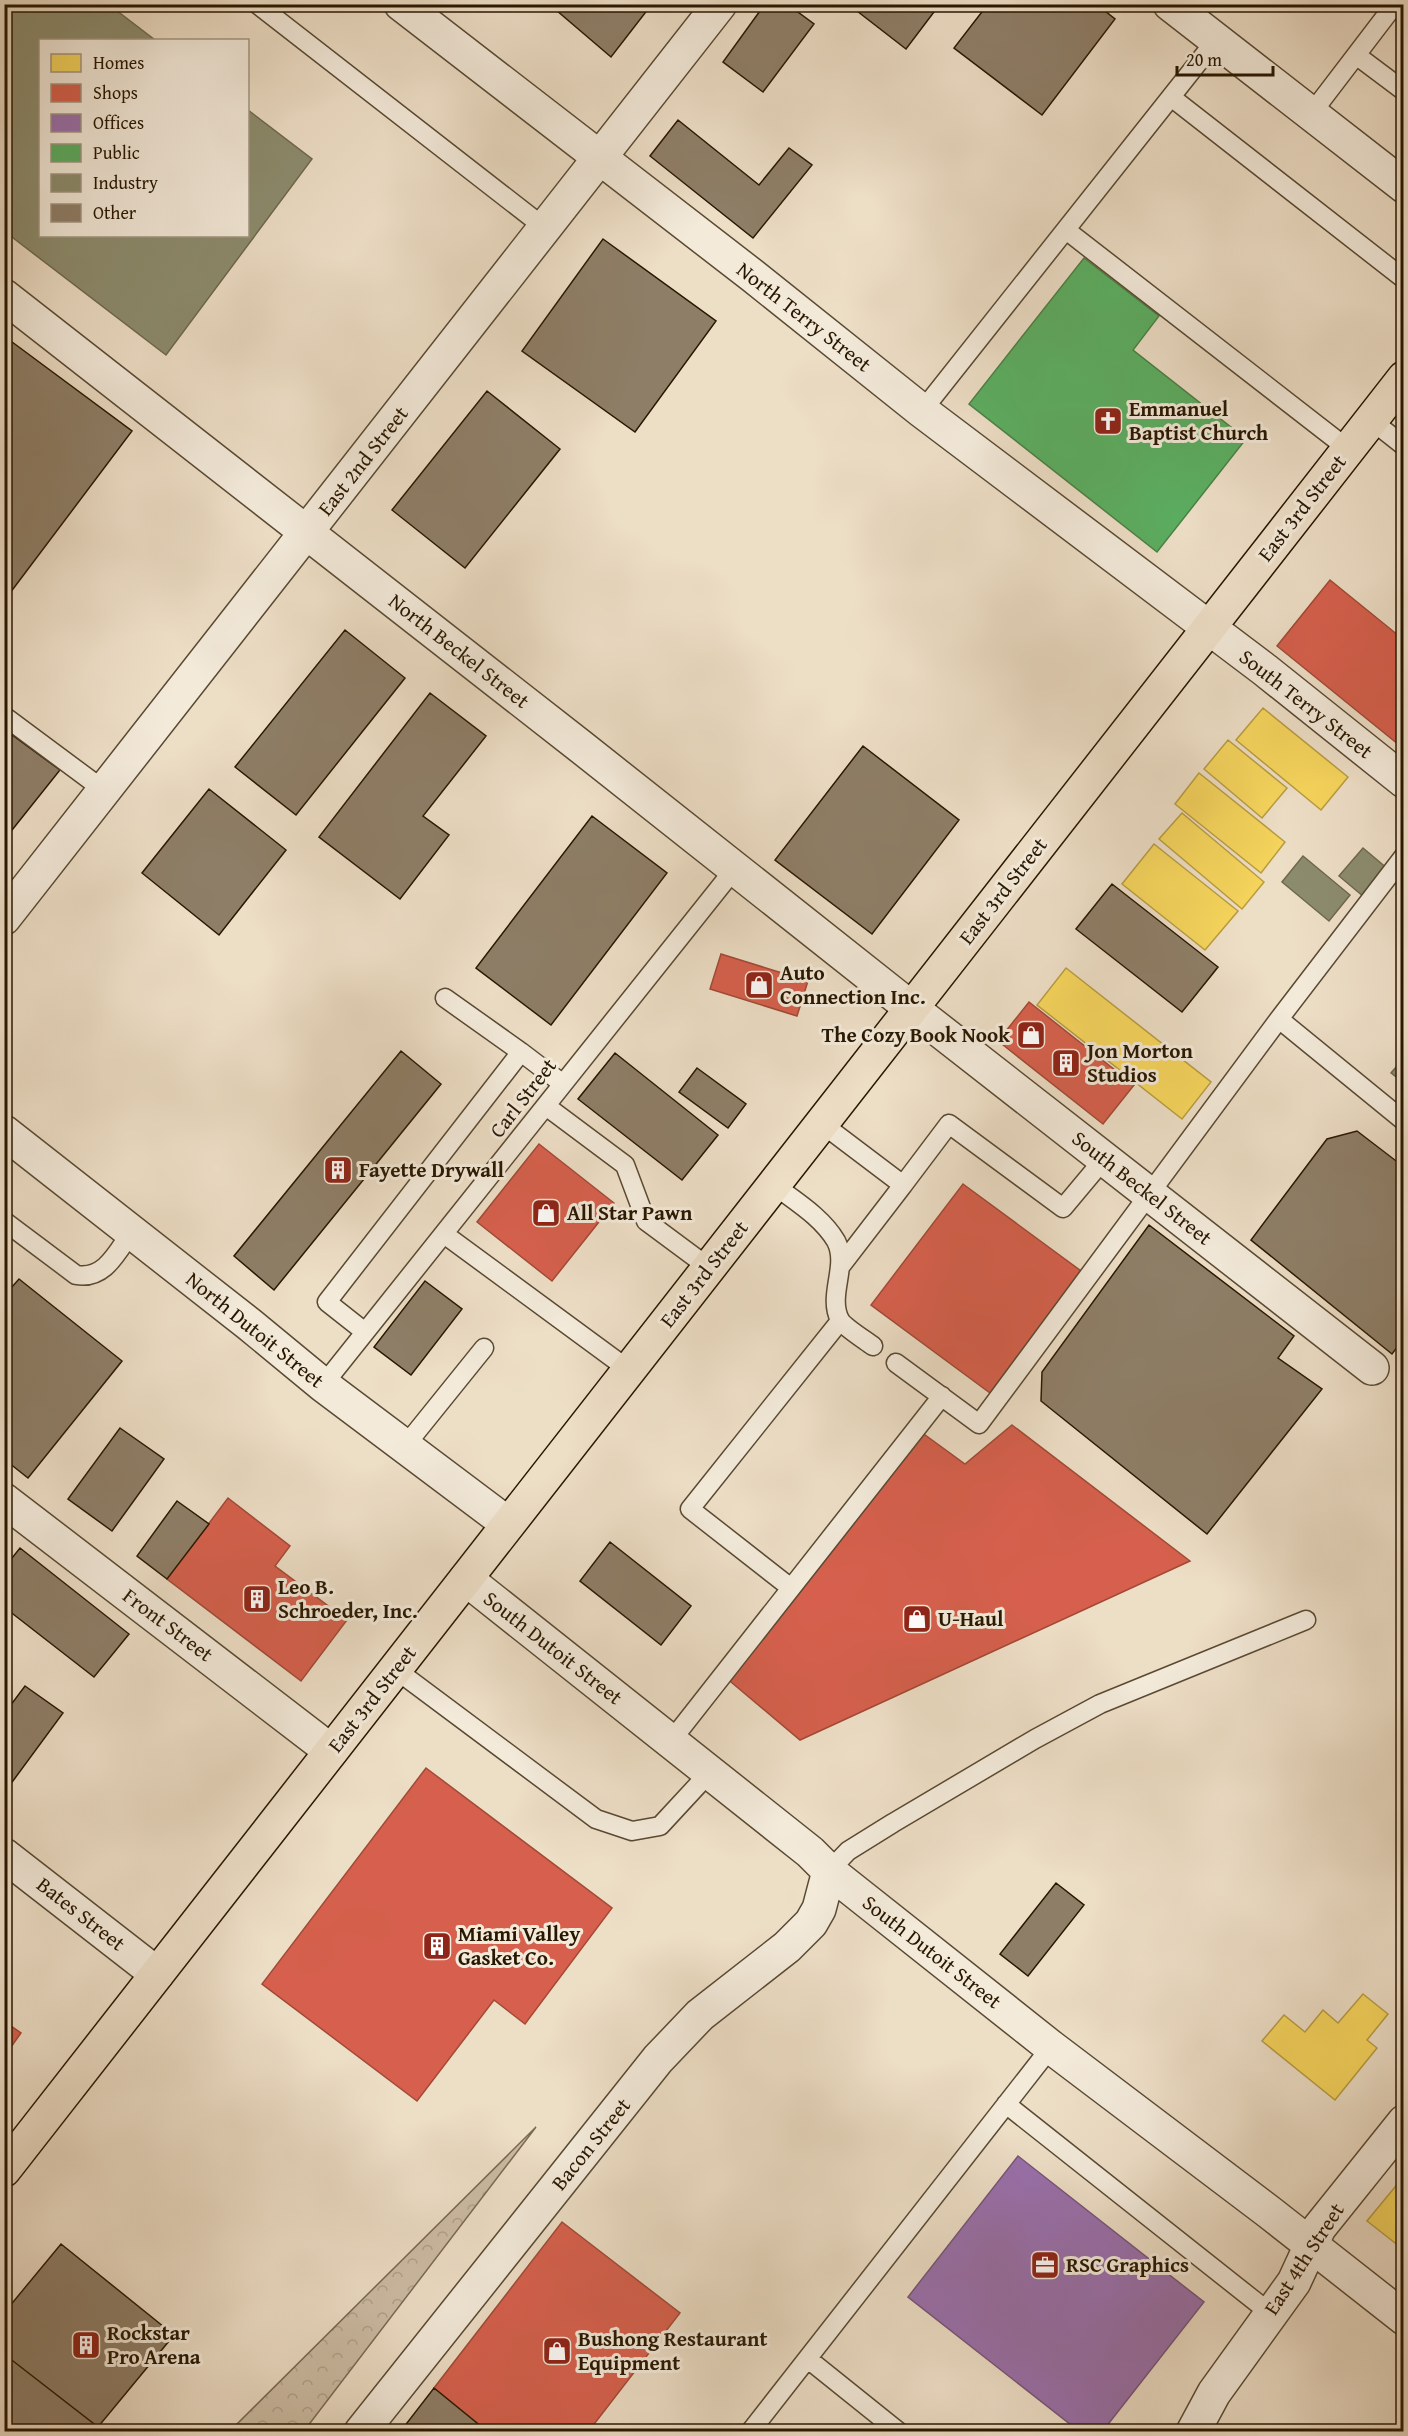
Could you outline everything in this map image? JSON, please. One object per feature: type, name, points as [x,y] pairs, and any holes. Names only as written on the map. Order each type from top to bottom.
[{"type":"main road","name":"East 3rd Street","points":[[4,2170],[1404,378]]},
{"type":"street","name":"North Terry Street","points":[[401,4],[922,411],[1208,628]]},
{"type":"street","name":"East 2nd Street","points":[[4,918],[720,4]]},
{"type":"street","points":[[1170,4],[1404,186]]},
{"type":"street","name":"North Beckel Street","points":[[4,297],[308,531],[663,812],[736,867],[911,1008]]},
{"type":"street","name":"South Terry Street","points":[[1208,628],[1265,670],[1404,781]]},
{"type":"street","name":"South Beckel Street","points":[[911,1008],[1372,1368]]},
{"type":"street","name":"North Dutoit Street","points":[[4,1132],[323,1385],[508,1524]]},
{"type":"street","name":"Front Street","points":[[4,1500],[331,1751]]},
{"type":"street","name":"South Dutoit Street","points":[[466,1579],[1051,2047],[1269,2212],[1310,2247],[1404,2318]]},
{"type":"street","name":"Bates Street","points":[[4,1855],[157,1974]]},
{"type":"street","name":"Bacon Street","points":[[361,2432],[658,2059],[700,2015],[787,1947],[811,1923],[819,1909],[829,1871]]},
{"type":"street","name":"East 4th Street","points":[[1193,2432],[1214,2393],[1294,2282],[1319,2228],[1404,2122]]},
{"type":"lane","points":[[257,4],[545,228]]},
{"type":"lane","points":[[1311,114],[1395,4]]},
{"type":"lane","points":[[922,411],[1216,40]]},
{"type":"lane","points":[[1356,55],[1404,91]]},
{"type":"lane","points":[[1171,96],[1404,279]]},
{"type":"lane","points":[[1066,230],[1348,449]]},
{"type":"lane","points":[[1371,420],[1404,446]]},
{"type":"lane","points":[[4,716],[105,790]]},
{"type":"lane","points":[[896,1363],[979,1424],[1278,1019],[1404,856]]},
{"type":"lane","name":"Carl Street","points":[[323,1385],[736,867]]},
{"type":"lane","points":[[445,998],[563,1084]]},
{"type":"lane","points":[[1278,1019],[1404,1120]]},
{"type":"lane","points":[[365,1332],[327,1302],[521,1052]]},
{"type":"lane","points":[[546,1106],[625,1165],[646,1221],[708,1268]]},
{"type":"lane","points":[[821,1123],[903,1185]]},
{"type":"lane","points":[[840,1267],[949,1124],[1063,1208],[1104,1159]]},
{"type":"lane","points":[[774,1185],[821,1222],[837,1243],[840,1267],[835,1301],[840,1321],[873,1346]]},
{"type":"lane","points":[[4,1221],[76,1275],[88,1277],[100,1272],[110,1263],[132,1232]]},
{"type":"lane","points":[[444,1234],[629,1370]]},
{"type":"lane","points":[[791,1588],[690,1509],[840,1321]]},
{"type":"lane","points":[[405,1446],[484,1348]]},
{"type":"lane","points":[[671,1741],[942,1396]]},
{"type":"lane","points":[[829,1871],[848,1851],[893,1823],[1035,1739],[1100,1704],[1306,1620]]},
{"type":"lane","points":[[395,1669],[596,1819],[632,1831],[660,1826],[710,1772]]},
{"type":"lane","points":[[750,2432],[1051,2047]]},
{"type":"lane","points":[[1006,2104],[1270,2313]]},
{"type":"lane","points":[[808,2359],[899,2432]]},
{"type":"green space","points":[[536,2127],[304,2431],[230,2431]]},
{"type":"building: Homes","points":[[1263,708],[1348,777],[1321,810],[1236,740]]},
{"type":"building: Homes","points":[[1228,740],[1287,788],[1262,818],[1204,769]]},
{"type":"building: Homes","points":[[1199,773],[1285,842],[1261,873],[1175,804]]},
{"type":"building: Homes","points":[[1182,813],[1264,882],[1242,909],[1159,839]]},
{"type":"building: Homes","points":[[1154,844],[1238,911],[1205,950],[1122,884]]},
{"type":"building: Homes","points":[[1066,968],[1211,1082],[1182,1119],[1037,1005]]},
{"type":"building: Homes","points":[[1363,1994],[1388,2014],[1367,2040],[1377,2048],[1335,2100],[1262,2041],[1284,2015],[1305,2032],[1323,2010],[1338,2023]]},
{"type":"building: Homes","points":[[1404,2176],[1404,2250],[1367,2221]]},
{"type":"building: Shops","points":[[1330,580],[1404,640],[1404,749],[1277,646]]},
{"type":"building: Shops","name":"Auto Connection Inc.","points":[[721,954],[808,981],[797,1016],[710,989]]},
{"type":"building: Shops","name":"Jon Morton Studios","points":[[1029,1002],[1134,1085],[1103,1124],[998,1041]]},
{"type":"building: Shops","name":"All Star Pawn","points":[[539,1144],[614,1203],[552,1281],[477,1222]]},
{"type":"building: Shops","points":[[963,1184],[1081,1271],[990,1393],[871,1305]]},
{"type":"building: Shops","name":"U-Haul","points":[[1012,1425],[1190,1561],[800,1740],[725,1677],[921,1432],[965,1464]]},
{"type":"building: Shops","name":"Leo B. Schroeder, Inc.","points":[[228,1498],[290,1546],[275,1566],[347,1620],[301,1681],[167,1579]]},
{"type":"building: Shops","name":"Miami Valley Gasket Co.","points":[[426,1768],[612,1908],[525,2024],[494,2000],[417,2101],[262,1984]]},
{"type":"building: Shops","points":[[4,2021],[21,2033],[4,2057]]},
{"type":"building: Shops","name":"Bushong Restaurant Equipment","points":[[562,2222],[680,2313],[588,2432],[488,2432],[434,2388]]},
{"type":"building: Offices","name":"RSC Graphics","points":[[1018,2156],[1204,2302],[1102,2432],[1080,2432],[908,2297]]},
{"type":"building: Public","name":"Emmanuel Baptist Church","points":[[1084,258],[1159,316],[1133,350],[1246,439],[1157,552],[969,404]]},
{"type":"building: Industry","points":[[4,4],[108,4],[154,39],[39,39],[39,237],[249,237],[249,111],[312,159],[166,355],[4,231]]},
{"type":"building: Industry","points":[[1363,848],[1388,869],[1364,897],[1339,876]]},
{"type":"building: Industry","points":[[1303,856],[1350,895],[1329,921],[1282,882]]},
{"type":"building: Industry","points":[[1404,1058],[1404,1083],[1391,1073]]},
{"type":"building: Other","points":[[549,4],[652,4],[611,57]]},
{"type":"building: Other","points":[[765,4],[787,4],[814,24],[763,92],[723,62]]},
{"type":"building: Other","points":[[848,4],[940,4],[906,49]]},
{"type":"building: Other","points":[[988,4],[1096,4],[1115,19],[1042,115],[954,48]]},
{"type":"building: Other","points":[[678,120],[759,185],[789,148],[812,165],[753,238],[650,156]]},
{"type":"building: Other","points":[[603,239],[716,321],[635,432],[522,351]]},
{"type":"building: Other","points":[[4,336],[132,431],[4,601]]},
{"type":"building: Other","points":[[487,391],[560,449],[465,568],[392,510]]},
{"type":"building: Other","points":[[345,630],[405,678],[296,815],[235,767]]},
{"type":"building: Other","points":[[430,693],[486,736],[423,816],[449,835],[400,899],[319,837]]},
{"type":"building: Other","points":[[4,729],[60,770],[4,840]]},
{"type":"building: Other","points":[[863,746],[959,820],[872,934],[775,860]]},
{"type":"building: Other","points":[[209,789],[286,850],[219,935],[142,873]]},
{"type":"building: Other","points":[[592,816],[667,873],[551,1025],[476,968]]},
{"type":"building: Other","points":[[1112,884],[1218,967],[1182,1012],[1076,929]]},
{"type":"building: Other","name":"Fayette Drywall","points":[[401,1051],[441,1084],[274,1290],[234,1256]]},
{"type":"building: Other","points":[[615,1053],[718,1135],[682,1180],[578,1099]]},
{"type":"building: Other","points":[[697,1068],[746,1104],[728,1128],[679,1092]]},
{"type":"building: Other","points":[[1357,1131],[1404,1167],[1404,1338],[1392,1354],[1251,1240],[1327,1139]]},
{"type":"building: Other","points":[[1149,1225],[1294,1336],[1278,1358],[1322,1389],[1207,1534],[1041,1401],[1042,1372]]},
{"type":"building: Other","points":[[19,1279],[122,1361],[28,1478],[4,1459],[4,1296]]},
{"type":"building: Other","points":[[425,1281],[462,1309],[411,1375],[374,1347]]},
{"type":"building: Other","points":[[120,1428],[164,1459],[112,1531],[68,1499]]},
{"type":"building: Other","points":[[177,1501],[209,1524],[167,1579],[137,1556]]},
{"type":"building: Other","points":[[610,1542],[691,1606],[661,1645],[580,1581]]},
{"type":"building: Other","points":[[20,1548],[129,1634],[94,1677],[4,1607],[4,1568]]},
{"type":"building: Other","points":[[25,1686],[63,1713],[7,1789],[4,1787],[4,1714]]},
{"type":"building: Other","points":[[1056,1883],[1084,1905],[1028,1976],[1000,1954]]},
{"type":"building: Other","name":"Rockstar Pro Arena","points":[[61,2244],[174,2335],[98,2427],[4,2354],[4,2313]]},
{"type":"building: Other","points":[[4,2354],[98,2427],[95,2432],[4,2432]]},
{"type":"building: Other","points":[[434,2388],[488,2432],[400,2432]]},
{"type":"place","name":"Emmanuel Baptist Church","points":[[1108,421]]},
{"type":"place","name":"Auto Connection Inc.","points":[[759,985]]},
{"type":"place","name":"The Cozy Book Nook","points":[[1031,1035]]},
{"type":"place","name":"Jon Morton Studios","points":[[1066,1063]]},
{"type":"place","name":"Fayette Drywall","points":[[338,1170]]},
{"type":"place","name":"All Star Pawn","points":[[546,1213]]},
{"type":"place","name":"Leo B. Schroeder, Inc.","points":[[257,1599]]},
{"type":"place","name":"U-Haul","points":[[917,1619]]},
{"type":"place","name":"Miami Valley Gasket Co.","points":[[437,1946]]},
{"type":"place","name":"RSC Graphics","points":[[1045,2265]]},
{"type":"place","name":"Rockstar Pro Arena","points":[[86,2345]]},
{"type":"place","name":"Bushong Restaurant Equipment","points":[[557,2351]]}]
